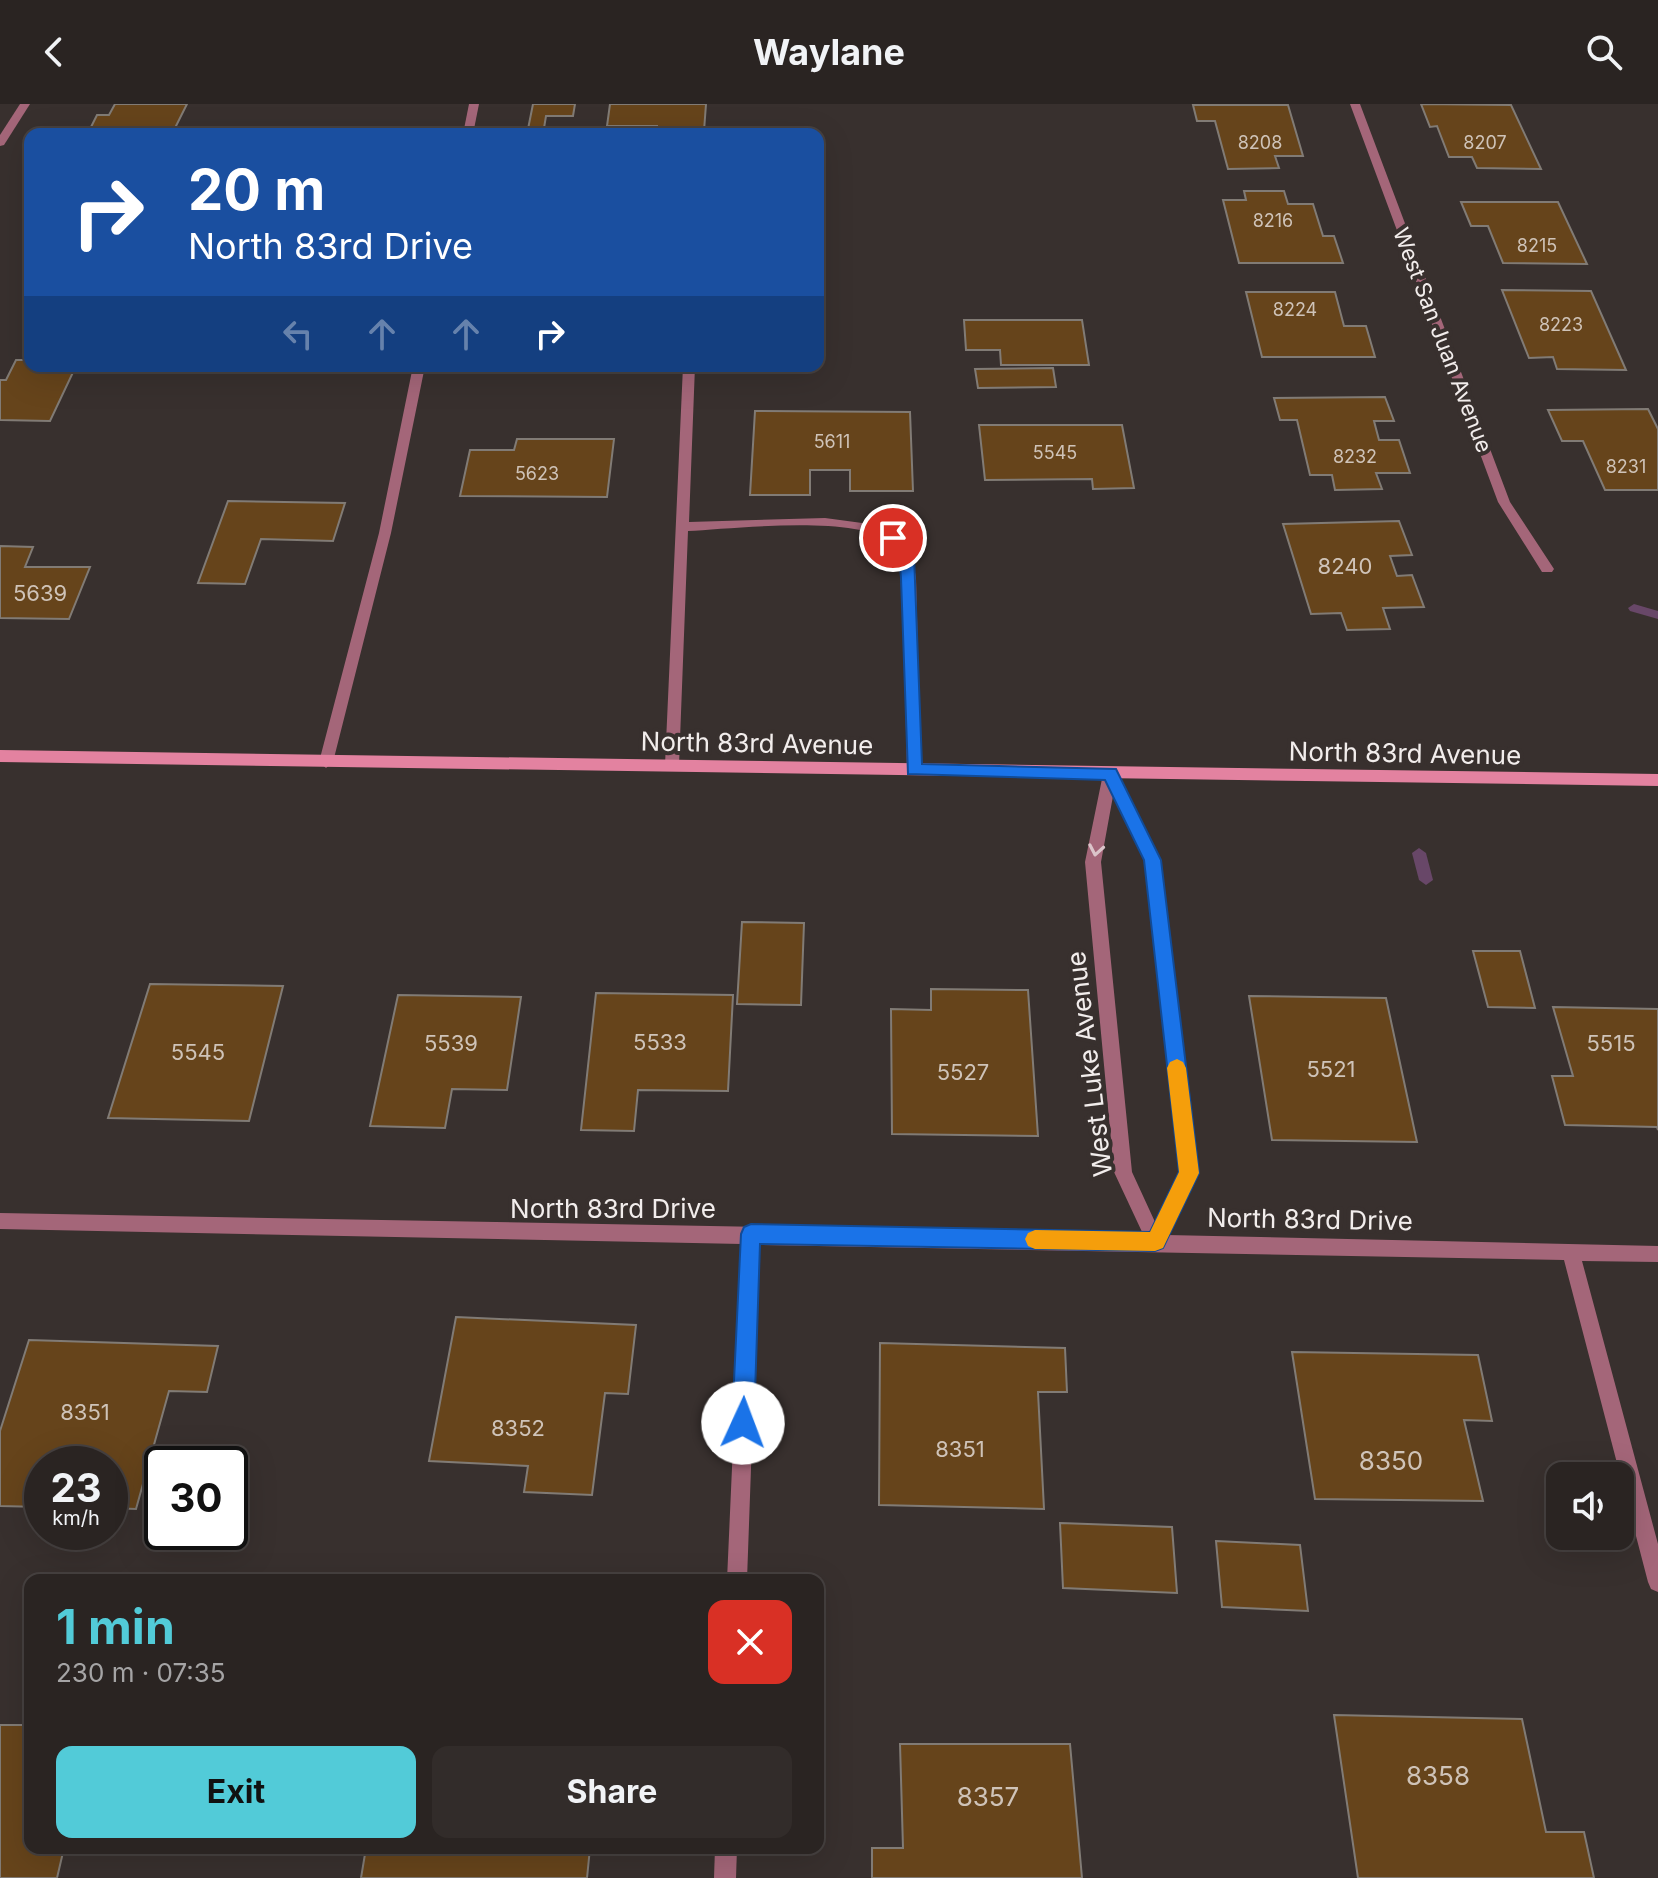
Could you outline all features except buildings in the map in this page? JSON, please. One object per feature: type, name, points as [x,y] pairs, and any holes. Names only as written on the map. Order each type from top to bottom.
[{"type":"main road","name":"North 83rd Avenue","points":[[0,756],[1658,780]]},
{"type":"street","points":[[0,143],[25,104]]},
{"type":"street","points":[[469,128],[474,104]]},
{"type":"street","name":"West San Juan Avenue","points":[[1355,104],[1504,502],[1547,569]]},
{"type":"street","points":[[326,762],[385,533],[418,372]]},
{"type":"street","points":[[672,765],[689,372]]},
{"type":"street","points":[[683,527],[840,523],[878,529],[893,538],[906,555],[909,578],[914,770]]},
{"type":"street","points":[[1110,774],[1152,860],[1189,1173],[1155,1241]]},
{"type":"street","name":"West Luke Avenue","points":[[1110,774],[1093,862],[1123,1172],[1155,1241]]},
{"type":"street","name":"North 83rd Drive","points":[[0,1221],[435,1233],[751,1234],[1658,1254]]},
{"type":"street","points":[[737,1574],[751,1234]]},
{"type":"street","points":[[1571,1252],[1658,1582]]},
{"type":"street","points":[[725,1878],[726,1854]]},
{"type":"waterway","points":[[1634,608],[1658,615]]},
{"type":"waterway","points":[[1419,853],[1426,880]]},
{"type":"slow traffic","points":[[1035,1239],[1155,1241],[1189,1173],[1177,1068]]},
{"type":"route","points":[[743,1423],[751,1234],[1155,1241],[1189,1173],[1152,860],[1110,774],[914,770],[909,578],[906,555],[893,538]]}]
